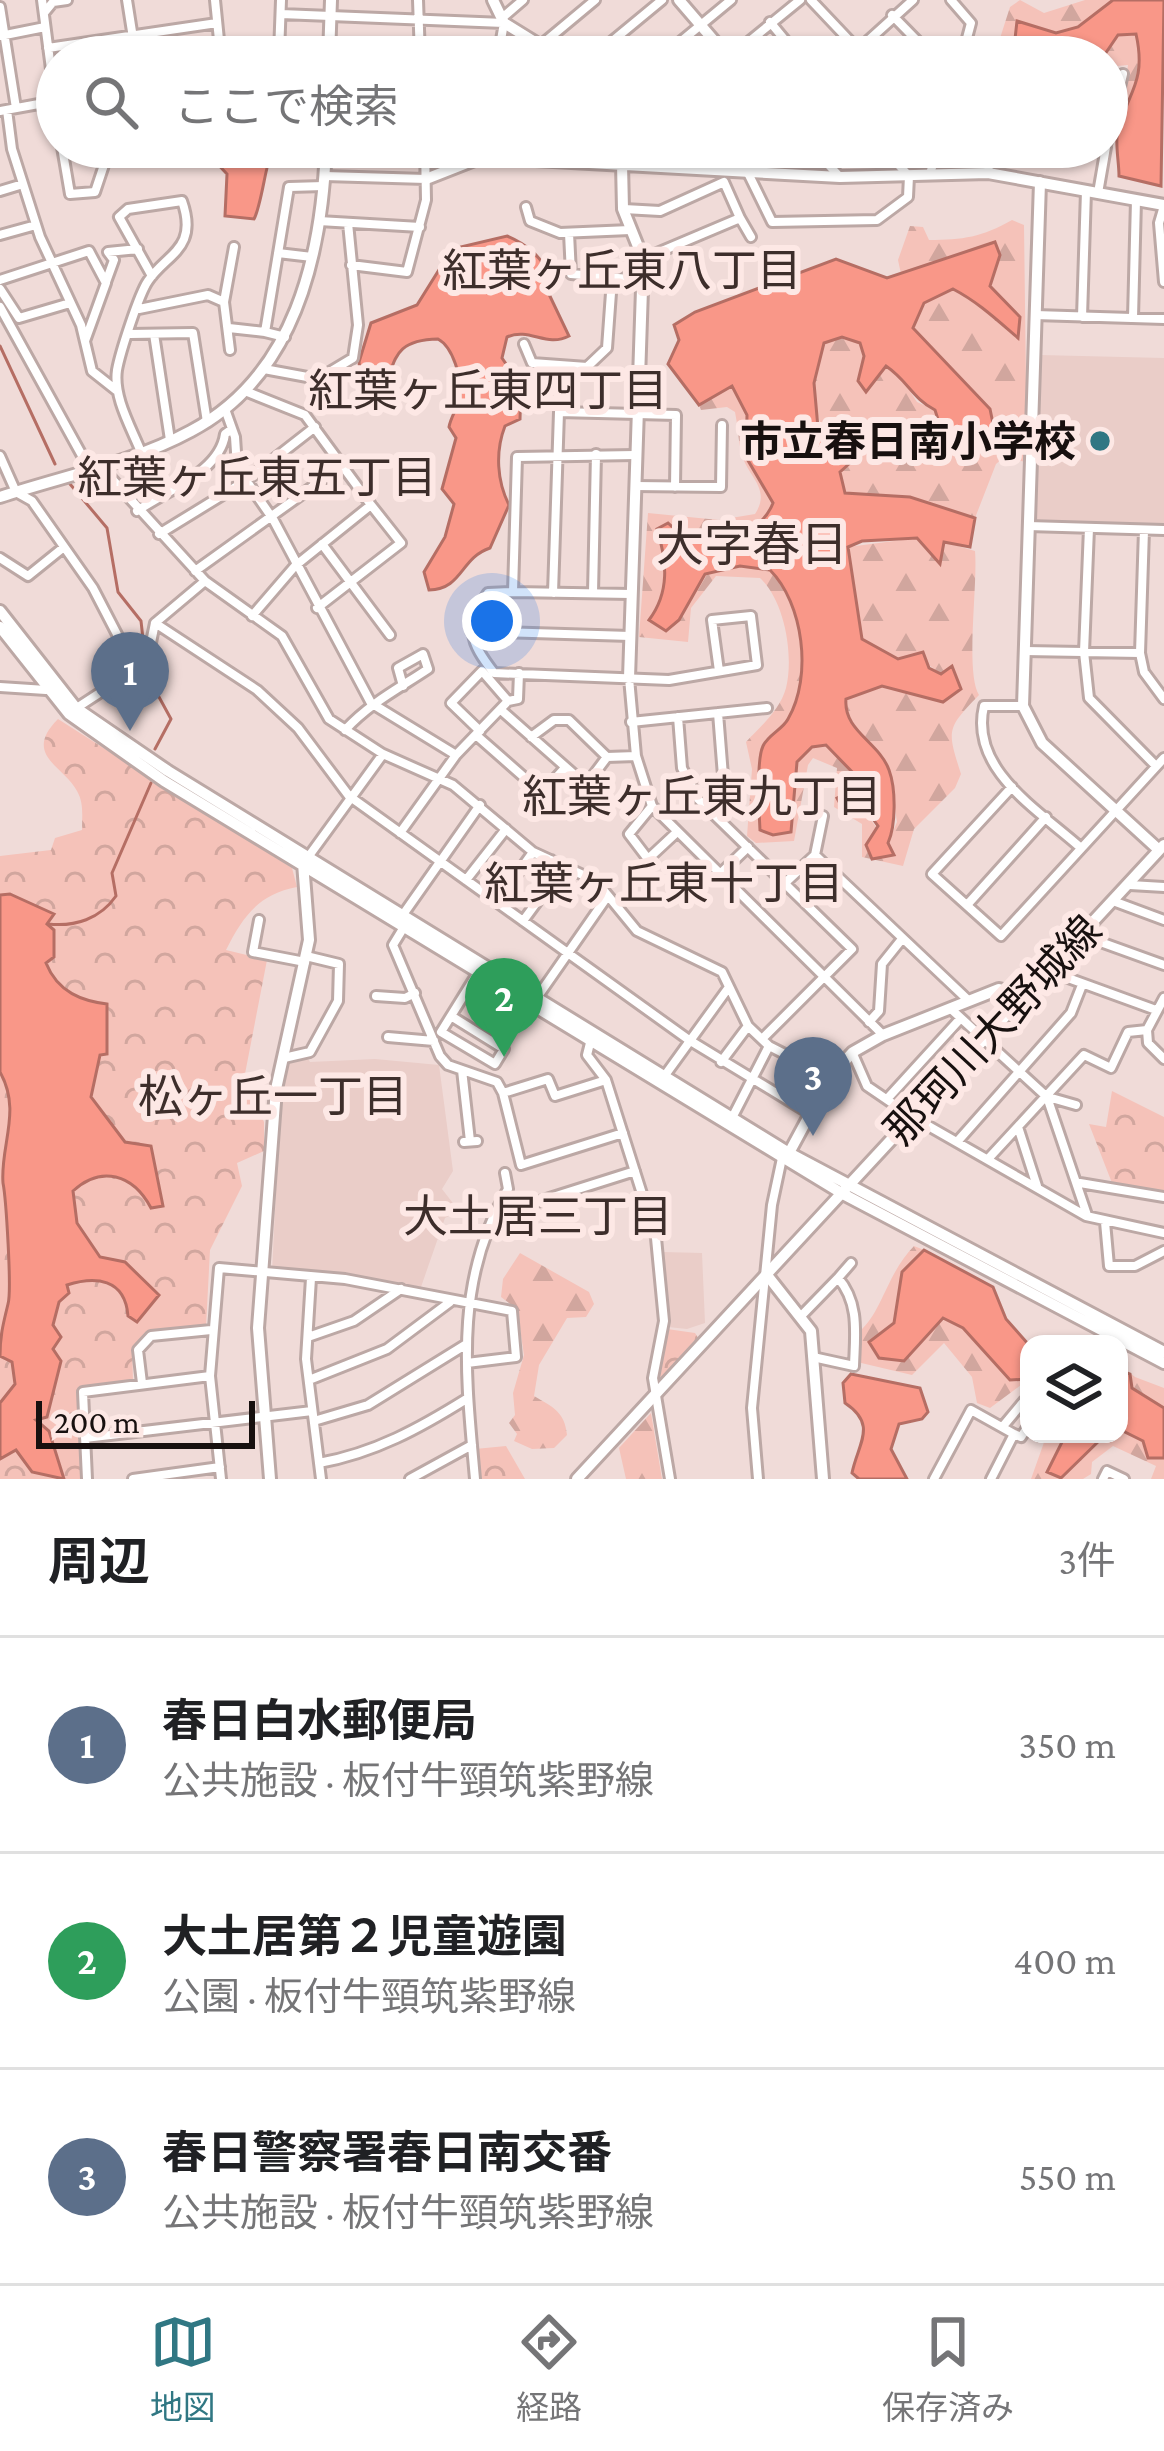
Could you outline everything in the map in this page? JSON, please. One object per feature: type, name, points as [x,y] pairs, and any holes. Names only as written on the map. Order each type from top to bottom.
[{"type":"street","points":[[42,0],[46,36]]},
{"type":"street","points":[[43,13],[54,1],[67,0]]},
{"type":"street","points":[[128,0],[132,35]]},
{"type":"street","points":[[215,0],[219,36]]},
{"type":"street","points":[[280,36],[281,0]]},
{"type":"street","points":[[329,36],[331,0]]},
{"type":"street","points":[[418,0],[419,36]]},
{"type":"street","points":[[493,0],[503,20],[526,36]]},
{"type":"street","points":[[501,36],[503,20],[523,0]]},
{"type":"street","points":[[564,36],[595,0]]},
{"type":"street","points":[[618,36],[662,0]]},
{"type":"street","points":[[679,0],[710,36]]},
{"type":"street","points":[[687,36],[731,0]]},
{"type":"street","points":[[754,36],[800,0]]},
{"type":"street","points":[[811,0],[842,36]]},
{"type":"street","points":[[874,36],[913,0]]},
{"type":"street","points":[[951,0],[971,22],[967,36]]},
{"type":"street","points":[[0,7],[12,149],[92,371],[117,391]]},
{"type":"street","points":[[281,14],[503,20]]},
{"type":"street","points":[[892,15],[912,36]]},
{"type":"street","points":[[126,36],[217,22]]},
{"type":"street","points":[[770,22],[782,36]]},
{"type":"street","points":[[2,35],[45,27]]},
{"type":"street","points":[[0,151],[12,149]]},
{"type":"street","points":[[66,168],[70,194],[95,192],[103,168]]},
{"type":"street","points":[[0,497],[170,440],[207,422],[245,391],[285,337],[312,257],[325,168]]},
{"type":"street","points":[[351,265],[407,272],[420,226],[426,168]]},
{"type":"street","points":[[266,332],[289,188],[324,181],[426,179],[452,168]]},
{"type":"street","points":[[622,168],[623,209],[643,260],[629,678],[636,756],[652,806],[883,1035]]},
{"type":"street","points":[[718,168],[840,177],[988,173],[1164,206],[1159,223],[1164,282]]},
{"type":"street","points":[[832,168],[840,177]]},
{"type":"street","points":[[747,171],[772,222],[886,217],[908,197],[909,176],[902,168]]},
{"type":"street","points":[[930,175],[932,168]]},
{"type":"street","points":[[988,173],[989,168]]},
{"type":"street","points":[[1082,317],[1092,192],[1100,168]]},
{"type":"street","points":[[623,209],[660,211],[724,182],[752,238]]},
{"type":"street","points":[[1040,182],[1023,706],[1042,742],[1162,849]]},
{"type":"street","points":[[0,191],[23,184]]},
{"type":"street","points":[[1133,319],[1136,200]]},
{"type":"street","points":[[140,452],[117,391],[117,370],[152,276],[176,258],[184,234],[182,201],[128,209],[119,217],[152,276]]},
{"type":"street","points":[[526,207],[530,221],[569,233],[630,230]]},
{"type":"street","points":[[643,260],[740,218]]},
{"type":"street","points":[[318,221],[420,226]]},
{"type":"street","points":[[264,369],[318,380],[352,358],[358,325],[348,223]]},
{"type":"street","points":[[0,235],[36,225]]},
{"type":"street","points":[[569,233],[572,274],[641,280]]},
{"type":"street","points":[[230,350],[224,302],[234,247]]},
{"type":"street","points":[[84,343],[114,260],[108,252],[138,249]]},
{"type":"street","points":[[0,280],[89,251],[106,283]]},
{"type":"street","points":[[278,253],[312,257]]},
{"type":"street","points":[[524,344],[532,363],[587,368],[607,349],[612,279]]},
{"type":"street","points":[[0,289],[19,318],[70,303]]},
{"type":"street","points":[[140,309],[191,296],[208,295],[224,302]]},
{"type":"street","points":[[0,307],[95,468],[194,572],[282,636],[329,719],[383,754],[439,778],[480,805],[533,852],[596,881],[637,931],[722,972],[748,1027],[830,1077]]},
{"type":"street","points":[[1035,315],[1164,320]]},
{"type":"street","points":[[229,328],[285,337]]},
{"type":"street","points":[[130,334],[193,333],[207,422]]},
{"type":"street","points":[[154,334],[170,440]]},
{"type":"street","points":[[245,391],[304,415],[401,543],[317,608]]},
{"type":"street","points":[[225,409],[232,428],[233,457],[273,519],[371,703],[457,755]]},
{"type":"street","points":[[553,593],[559,412],[676,415],[675,487]]},
{"type":"street","points":[[635,486],[722,488],[722,425]]},
{"type":"street","points":[[159,534],[247,480],[315,427]]},
{"type":"street","points":[[137,511],[205,469],[223,451],[225,434],[232,428]]},
{"type":"street","points":[[593,593],[596,454]]},
{"type":"street","points":[[513,592],[517,457],[635,455]]},
{"type":"street","points":[[0,456],[16,492],[32,501],[141,665]]},
{"type":"street","points":[[194,572],[340,467]]},
{"type":"street","points":[[252,616],[295,566],[371,506]]},
{"type":"street","points":[[1028,526],[1164,530]]},
{"type":"street","points":[[1089,528],[1085,683],[1097,712],[1156,766]]},
{"type":"street","points":[[1144,530],[1140,653],[1144,672],[1164,699]]},
{"type":"street","points":[[322,544],[390,634]]},
{"type":"street","points":[[0,558],[28,576],[64,547]]},
{"type":"street","points":[[73,711],[141,665],[155,623],[205,581]]},
{"type":"street","points":[[631,594],[488,593],[471,617],[471,644],[494,673],[669,680],[758,665],[751,616],[712,620],[719,671]]},
{"type":"street","points":[[0,611],[73,711]]},
{"type":"street","points":[[155,623],[257,690],[298,728],[349,796],[689,1040],[808,1113]]},
{"type":"street","points":[[0,627],[46,690],[164,781],[306,860],[477,974],[533,1002],[590,1042],[732,1118],[785,1156]]},
{"type":"street","points":[[471,631],[630,636]]},
{"type":"street","points":[[1025,651],[1140,653]]},
{"type":"street","points":[[345,730],[371,703],[403,686],[428,669],[423,654],[398,668],[403,686]]},
{"type":"street","points":[[564,769],[542,793],[451,703],[482,671],[531,737],[564,769],[586,784],[608,757]]},
{"type":"street","points":[[400,833],[457,755],[505,705],[518,699],[519,674]]},
{"type":"street","points":[[0,687],[46,690]]},
{"type":"street","points":[[1023,706],[987,705],[981,710],[983,746],[995,770],[1081,848]]},
{"type":"street","points":[[632,722],[767,708]]},
{"type":"street","points":[[715,814],[725,800],[718,713]]},
{"type":"street","points":[[679,717],[688,784],[852,949],[766,1042],[732,1118]]},
{"type":"street","points":[[531,737],[554,719],[569,720],[608,757],[636,756]]},
{"type":"street","points":[[271,1479],[258,1360],[276,1089],[310,927],[306,860],[383,754]]},
{"type":"street","points":[[1012,787],[932,874],[1001,936],[1164,758]]},
{"type":"street","points":[[480,805],[438,860],[401,922],[393,945],[440,1056],[496,1082],[521,1165],[623,1132]]},
{"type":"street","points":[[652,806],[629,834],[644,856],[648,859],[677,832]]},
{"type":"street","points":[[786,882],[815,855],[823,816]]},
{"type":"street","points":[[967,905],[1046,817]]},
{"type":"street","points":[[466,880],[506,829]]},
{"type":"street","points":[[719,874],[748,847]]},
{"type":"street","name":"那珂川大野城線","points":[[578,1479],[1162,849]]},
{"type":"street","points":[[496,902],[533,852]]},
{"type":"street","points":[[815,855],[970,1001]]},
{"type":"street","points":[[523,921],[556,876],[551,860]]},
{"type":"street","points":[[1127,884],[1164,886]]},
{"type":"street","points":[[533,1002],[608,897]]},
{"type":"street","points":[[1112,901],[1164,920]]},
{"type":"street","points":[[260,920],[253,952],[340,964],[338,1000],[310,1052],[284,1058]]},
{"type":"street","points":[[401,922],[785,1156],[1164,1363]]},
{"type":"street","points":[[1080,934],[1164,965]]},
{"type":"street","points":[[869,1022],[878,1011],[883,964],[902,939]]},
{"type":"street","points":[[1046,970],[1156,1010]]},
{"type":"street","points":[[451,1016],[504,1049],[495,1064],[441,1032],[477,974]]},
{"type":"street","points":[[957,1142],[1071,1013],[1082,985]]},
{"type":"street","points":[[662,1080],[729,987]]},
{"type":"street","points":[[887,1099],[970,1001],[1005,988],[1023,995]]},
{"type":"street","points":[[376,996],[415,993]]},
{"type":"street","points":[[1164,998],[1147,1030],[1148,1043],[1164,1059]]},
{"type":"street","points":[[956,1014],[1047,1097],[1076,1105]]},
{"type":"street","points":[[758,1479],[752,1408],[772,1204],[785,1156],[830,1077],[853,1052],[883,1035],[956,1014]]},
{"type":"street","points":[[721,1062],[748,1027]]},
{"type":"street","points":[[988,1159],[1084,1055],[1112,1068],[1128,1032],[1147,1030]]},
{"type":"street","points":[[388,1037],[436,1041]]},
{"type":"street","points":[[590,1042],[587,1055],[606,1080],[652,1221],[664,1321],[652,1378],[670,1479]]},
{"type":"street","points":[[853,1052],[867,1086],[910,1116],[1086,1216],[1164,1233]]},
{"type":"street","points":[[462,1070],[470,1141]]},
{"type":"street","points":[[502,1093],[548,1079],[555,1096],[606,1080]]},
{"type":"street","points":[[1047,1097],[1080,1183],[1086,1216]]},
{"type":"street","points":[[1018,1127],[1037,1186]]},
{"type":"street","points":[[537,1202],[635,1171]]},
{"type":"street","points":[[475,1479],[465,1306],[496,1210],[508,1189],[505,1172]]},
{"type":"street","points":[[1080,1183],[1164,1197]]},
{"type":"street","points":[[846,1190],[1164,1352]]},
{"type":"street","points":[[1105,1222],[1109,1266],[1135,1266],[1164,1251]]},
{"type":"street","points":[[803,1314],[851,1263]]},
{"type":"street","points":[[221,1479],[210,1376],[215,1271],[403,1288],[465,1306],[512,1312],[516,1357],[467,1364]]},
{"type":"street","points":[[767,1275],[772,1287],[803,1314],[813,1357],[823,1479]]},
{"type":"street","points":[[311,1277],[309,1380],[321,1479]]},
{"type":"street","points":[[813,1357],[854,1366],[854,1307],[838,1278]]},
{"type":"street","points":[[308,1337],[354,1321],[403,1288]]},
{"type":"street","points":[[309,1380],[387,1349],[450,1302]]},
{"type":"street","points":[[142,1383],[138,1350],[151,1336],[211,1330]]},
{"type":"street","points":[[85,1438],[263,1417],[313,1416],[368,1406],[466,1345]]},
{"type":"street","points":[[87,1479],[83,1392],[210,1376]]},
{"type":"street","points":[[319,1463],[376,1449],[470,1397]]},
{"type":"street","points":[[1004,1425],[1020,1406]]},
{"type":"street","points":[[934,1479],[970,1410],[1020,1436]]},
{"type":"street","points":[[991,1479],[1014,1434]]},
{"type":"street","points":[[410,1479],[472,1445]]},
{"type":"street","points":[[133,1479],[220,1467]]},
{"type":"street","points":[[1103,1479],[1107,1471],[1124,1479]]},
{"type":"shaded area","points":[[1113,0],[1164,0],[1161,186],[1119,176],[1119,168],[1128,168],[1128,102],[1139,67],[1136,34],[1015,36],[1017,21],[1056,33],[1078,27]]},
{"type":"shaded area","points":[[221,168],[268,168],[254,219],[225,216],[227,174]]},
{"type":"shaded area","points":[[507,236],[533,252],[547,269],[551,276],[547,290],[569,336],[553,340],[523,334],[507,337],[502,358],[521,386],[520,419],[505,426],[500,446],[500,476],[509,505],[490,548],[449,584],[429,590],[424,572],[445,537],[454,504],[442,489],[456,438],[449,427],[460,396],[455,364],[438,339],[407,346],[369,405],[363,402],[359,362],[371,323],[417,305],[452,249]]},
{"type":"shaded area","points":[[995,242],[1000,255],[990,286],[1020,317],[1018,338],[953,289],[924,303],[913,328],[990,409],[996,438],[984,442],[970,432],[942,432],[935,410],[886,366],[866,392],[858,381],[864,356],[860,343],[842,337],[824,343],[814,383],[818,428],[850,463],[840,472],[845,493],[910,497],[975,518],[970,547],[944,542],[940,564],[917,538],[862,541],[848,547],[862,639],[898,659],[923,652],[929,668],[941,674],[952,666],[961,689],[943,702],[882,686],[846,699],[850,720],[889,770],[894,807],[888,843],[894,855],[872,859],[866,845],[878,826],[863,805],[843,809],[837,798],[850,791],[858,778],[826,745],[812,747],[797,762],[791,832],[773,835],[760,830],[761,753],[765,742],[788,719],[800,682],[801,641],[790,601],[770,570],[740,566],[705,574],[679,620],[666,631],[649,620],[661,598],[665,576],[657,529],[668,523],[683,534],[704,537],[718,530],[744,531],[764,518],[773,503],[746,457],[747,415],[732,386],[699,405],[668,364],[679,340],[674,325],[695,312],[836,259],[887,278]]},
{"type":"shaded area","name":"市立春日南小学校","points":[[1040,355],[1164,358],[1164,527],[1034,523]]},
{"type":"shaded area","points":[[10,894],[54,914],[47,924],[54,930],[54,957],[46,963],[57,982],[80,998],[107,1004],[107,1054],[100,1055],[91,1097],[125,1142],[151,1146],[163,1206],[151,1208],[135,1187],[116,1177],[94,1178],[73,1191],[77,1223],[100,1257],[125,1262],[159,1295],[137,1322],[128,1316],[115,1287],[98,1281],[67,1285],[69,1293],[59,1302],[53,1325],[61,1337],[53,1349],[61,1361],[47,1417],[36,1420],[49,1431],[64,1479],[32,1472],[16,1450],[0,1459],[0,1403],[15,1384],[12,1362],[0,1356],[9,1296],[3,1169],[10,1114],[0,1072],[0,895]]},
{"type":"shaded area","points":[[307,1057],[310,1062],[375,1059],[439,1065],[453,1171],[442,1189],[459,1211],[445,1218],[421,1287],[343,1274],[272,1272],[281,1090],[289,1059]]},
{"type":"shaded area","points":[[924,1250],[993,1287],[1006,1319],[1020,1335],[1020,1379],[1010,1380],[963,1328],[943,1318],[904,1361],[879,1358],[869,1342],[894,1323],[902,1272]]},
{"type":"shaded area","points":[[663,1252],[702,1253],[705,1323],[687,1329],[668,1327]]},
{"type":"shaded area","points":[[1128,1373],[1132,1388],[1164,1408],[1164,1458],[1148,1458],[1143,1441],[1128,1434]]},
{"type":"shaded area","points":[[851,1374],[920,1388],[928,1412],[922,1419],[899,1424],[891,1449],[907,1479],[859,1479],[852,1473],[863,1427],[845,1403],[843,1383]]},
{"type":"shaded area","points":[[1062,1443],[1097,1443],[1061,1478],[1047,1472]]},
{"type":"green space","points":[[1020,0],[1044,13],[1085,0],[1113,0],[1078,27],[1056,33],[1018,21],[1016,36],[1001,36],[1010,7]]},
{"type":"green space","points":[[1136,34],[1139,60],[1128,112],[1128,36],[1118,35]]},
{"type":"green space","points":[[1012,220],[1024,225],[1027,462],[1003,458],[996,464],[975,518],[910,497],[846,493],[840,472],[850,464],[828,438],[816,408],[814,376],[823,343],[842,337],[861,343],[864,356],[858,381],[873,382],[886,366],[900,376],[917,402],[935,410],[953,431],[995,438],[990,409],[913,328],[924,303],[953,289],[1017,337],[1020,317],[990,286],[995,243],[901,274],[898,260],[910,226],[923,227],[929,240],[952,239],[982,234]]},
{"type":"green space","points":[[732,385],[747,415],[746,457],[773,503],[767,515],[746,530],[720,536],[679,535],[651,616],[679,620],[704,574],[740,566],[770,570],[781,584],[801,642],[800,685],[786,721],[762,750],[759,807],[791,832],[796,762],[812,747],[826,745],[858,778],[850,792],[888,843],[897,822],[889,770],[846,715],[846,698],[882,686],[943,702],[941,674],[918,657],[898,659],[862,639],[848,547],[917,538],[940,563],[944,542],[975,551],[973,668],[979,695],[952,731],[961,774],[955,788],[914,829],[903,866],[862,857],[862,824],[834,807],[837,768],[813,758],[794,841],[756,843],[747,836],[752,769],[746,742],[779,703],[788,675],[781,614],[760,578],[716,576],[691,608],[688,642],[639,637],[648,513],[719,520],[755,514],[760,505],[760,490],[741,452],[735,412],[727,407],[701,410],[699,405]]},
{"type":"green space","points":[[58,719],[292,868],[297,887],[272,895],[254,908],[226,950],[267,960],[244,1079],[264,1122],[264,1151],[237,1163],[242,1186],[210,1250],[206,1327],[148,1331],[132,1350],[133,1380],[79,1390],[81,1479],[0,1479],[0,856],[51,850],[55,838],[82,830],[79,796],[45,751],[48,731]]},
{"type":"green space","points":[[1112,1091],[1164,1117],[1164,1194],[1112,1183],[1089,1124],[1106,1127]]},
{"type":"green space","points":[[914,1246],[924,1250],[902,1272],[894,1323],[904,1361],[943,1318],[963,1328],[1010,1380],[1020,1379],[1020,1386],[990,1408],[977,1403],[972,1377],[944,1343],[912,1375],[857,1362],[859,1332]]},
{"type":"green space","points":[[520,1253],[589,1292],[594,1304],[586,1317],[567,1318],[539,1365],[534,1396],[557,1411],[566,1427],[567,1435],[554,1448],[532,1449],[514,1441],[517,1434],[509,1423],[515,1415],[513,1393],[524,1355],[517,1309],[501,1297],[503,1279]]},
{"type":"green space","points":[[667,1329],[695,1333],[700,1341],[662,1382],[658,1371]]},
{"type":"green space","points":[[1128,1371],[1164,1388],[1164,1408],[1132,1388]]},
{"type":"green space","points":[[651,1413],[662,1479],[626,1479],[619,1448]]},
{"type":"green space","points":[[1128,1433],[1144,1441],[1148,1458],[1164,1458],[1164,1479],[1151,1479],[1156,1466],[1113,1446],[1092,1462],[1091,1474],[1083,1479],[1031,1479],[1044,1443],[1062,1443],[1048,1471],[1061,1478],[1094,1443],[1128,1443]]},
{"type":"green space","points":[[506,1446],[525,1479],[478,1479],[475,1449]]},
{"type":"waterway","points":[[0,346],[55,464]]},
{"type":"waterway","points":[[70,484],[107,528],[118,592],[141,621],[147,675],[171,719],[155,749]]},
{"type":"waterway","points":[[48,924],[86,920],[116,896],[112,873],[151,783]]},
{"type":"place","name":"市立春日南小学校","points":[[1100,441]]},
{"type":"place","name":"春日白水郵便局","points":[[130,731]]},
{"type":"place","name":"大土居第２児童遊園","points":[[504,1057]]},
{"type":"place","name":"春日警察署春日南交番","points":[[813,1136]]},
{"type":"district","name":"紅葉ヶ丘東八丁目","points":[[622,271]]},
{"type":"district","name":"紅葉ヶ丘東四丁目","points":[[488,391]]},
{"type":"district","name":"紅葉ヶ丘東五丁目","points":[[257,478]]},
{"type":"district","name":"大字春日","points":[[752,544]]},
{"type":"district","name":"紅葉ヶ丘東九丁目","points":[[702,797]]},
{"type":"district","name":"紅葉ヶ丘東十丁目","points":[[664,884]]},
{"type":"district","name":"松ヶ丘一丁目","points":[[273,1097]]},
{"type":"district","name":"大土居三丁目","points":[[538,1217]]}]
